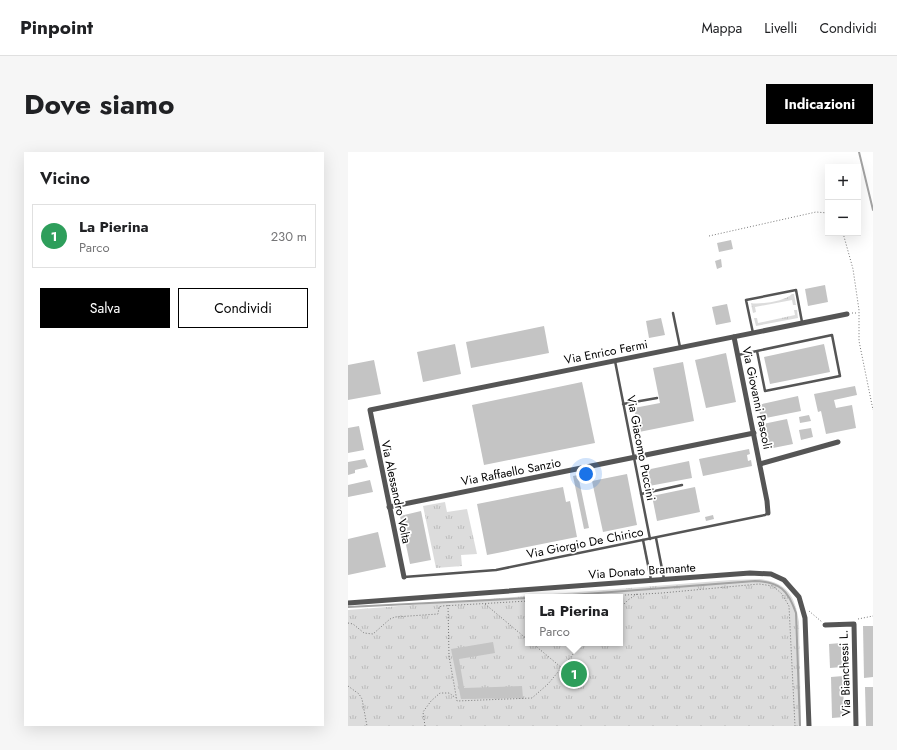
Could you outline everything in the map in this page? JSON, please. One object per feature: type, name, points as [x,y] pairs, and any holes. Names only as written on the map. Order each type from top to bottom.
[{"type":"street","name":"Via Enrico Fermi","points":[[370,410],[847,314]]},
{"type":"street","name":"Via Giovanni Pascoli","points":[[734,337],[767,500],[768,513]]},
{"type":"street","name":"Via Alessandro Volta","points":[[370,410],[404,577]]},
{"type":"street","name":"Via Raffaello Sanzio","points":[[389,506],[754,433]]},
{"type":"street","name":"Via Giovanni Pascoli","points":[[760,464],[838,442]]},
{"type":"street","name":"Via Donato Bramante","points":[[348,603],[750,572],[771,574],[784,580],[799,597],[802,606],[806,641],[809,726]]},
{"type":"street","name":"Via Bianchessi L.","points":[[825,624],[854,624],[856,726]]},
{"type":"lane","points":[[753,333],[746,300],[796,290],[802,323]]},
{"type":"lane","points":[[672,314],[680,348]]},
{"type":"lane","points":[[737,355],[832,335],[840,376],[765,391],[757,351]]},
{"type":"lane","name":"Via Giacomo Puccini","points":[[615,361],[650,539]]},
{"type":"lane","points":[[623,404],[657,398]]},
{"type":"lane","points":[[641,494],[682,485]]},
{"type":"lane","name":"Via Giorgio De Chirico","points":[[404,577],[496,570],[656,538],[765,515],[768,513]]},
{"type":"lane","points":[[656,538],[664,579]]},
{"type":"lane","points":[[643,540],[651,580]]},
{"type":"path","points":[[709,236],[816,212],[825,213]]},
{"type":"path","points":[[844,236],[853,269],[859,313],[859,341],[873,410]]},
{"type":"path","points":[[847,314],[859,313]]},
{"type":"path","points":[[623,595],[759,584],[773,586],[782,594],[789,606],[795,726]]},
{"type":"path","points":[[623,605],[638,594]]},
{"type":"path","points":[[348,623],[353,624],[364,633],[373,634],[390,619],[395,617],[438,614],[439,607],[448,605],[525,601]]},
{"type":"path","points":[[484,603],[525,637]]},
{"type":"path","points":[[448,605],[449,656],[456,698]]},
{"type":"path","points":[[802,606],[825,624]]},
{"type":"path","points":[[858,619],[873,616]]},
{"type":"path","points":[[536,646],[562,668]]},
{"type":"path","points":[[425,726],[424,712],[431,701],[440,693],[449,693],[456,698],[457,702],[532,698],[548,684],[581,646]]},
{"type":"path","points":[[348,686],[359,694],[362,699],[367,726]]},
{"type":"green space","points":[[794,294],[796,305],[793,305],[792,300],[755,307],[756,312],[753,313],[751,303],[772,302],[784,299]]},
{"type":"green space","points":[[794,310],[797,310],[798,318],[756,326],[754,318],[757,318],[758,323],[795,315]]},
{"type":"green space","points":[[445,502],[447,512],[467,509],[477,554],[461,555],[462,566],[436,568],[423,506]]},
{"type":"green space","points":[[760,579],[783,587],[788,592],[795,604],[799,622],[801,726],[348,726],[348,610],[525,596],[525,646],[623,646],[623,594],[552,594]]},
{"type":"building","points":[[731,240],[733,249],[719,252],[717,243]]},
{"type":"building","points":[[721,259],[722,267],[717,269],[715,261]]},
{"type":"building","points":[[825,285],[828,302],[808,306],[805,289]]},
{"type":"building","points":[[727,304],[731,322],[716,325],[712,307]]},
{"type":"building","points":[[661,318],[665,335],[649,338],[646,321]]},
{"type":"building","points":[[544,326],[549,353],[471,368],[466,342]]},
{"type":"building","points":[[455,344],[461,374],[423,382],[417,352]]},
{"type":"building","points":[[824,344],[830,372],[770,384],[764,357]]},
{"type":"building","points":[[726,353],[736,402],[706,408],[695,360]]},
{"type":"building","points":[[374,360],[381,394],[348,400],[348,365]]},
{"type":"building","points":[[683,362],[694,421],[639,432],[634,408],[660,403],[653,368]]},
{"type":"building","points":[[582,382],[595,443],[484,465],[472,405]]},
{"type":"building","points":[[855,386],[857,395],[834,400],[836,408],[852,405],[856,428],[826,434],[821,411],[818,412],[814,394]]},
{"type":"building","points":[[798,396],[801,411],[761,419],[758,405]]},
{"type":"building","points":[[809,415],[811,421],[800,423],[799,417]]},
{"type":"building","points":[[787,419],[793,444],[768,449],[763,424]]},
{"type":"building","points":[[359,426],[364,450],[348,453],[348,428]]},
{"type":"building","points":[[811,428],[813,437],[801,440],[799,430]]},
{"type":"building","points":[[749,449],[750,454],[747,455],[748,461],[751,460],[752,466],[703,476],[699,459]]},
{"type":"building","points":[[365,459],[368,467],[355,470],[355,473],[348,475],[348,462]]},
{"type":"building","points":[[689,461],[692,478],[649,486],[646,470]]},
{"type":"building","points":[[627,474],[637,525],[603,532],[592,481]]},
{"type":"building","points":[[578,475],[589,528],[584,529],[573,476]]},
{"type":"building","points":[[370,480],[373,492],[348,497],[348,485]]},
{"type":"building","points":[[563,487],[566,502],[570,501],[577,537],[487,555],[477,504]]},
{"type":"building","points":[[695,487],[700,512],[657,521],[652,496]]},
{"type":"building","points":[[421,511],[431,560],[410,564],[400,516]]},
{"type":"building","points":[[713,515],[714,519],[706,521],[705,517]]},
{"type":"building","points":[[378,532],[386,567],[348,575],[348,539]]},
{"type":"building","points":[[863,626],[873,626],[873,677],[864,678]]},
{"type":"building","points":[[493,642],[495,653],[459,659],[464,688],[522,686],[523,698],[461,699],[451,649]]},
{"type":"building","points":[[841,643],[842,667],[830,668],[829,644]]},
{"type":"building","points":[[843,676],[844,717],[832,718],[831,677]]},
{"type":"building","points":[[865,687],[873,687],[873,726],[866,726]]},
{"type":"waterway","points":[[859,152],[873,210]]},
{"type":"waterway","points":[[585,594],[755,581],[771,583],[782,589],[790,598],[796,613],[800,726]]},
{"type":"waterway","points":[[348,607],[525,598]]},
{"type":"place","name":"La Pierina","points":[[574,674]]}]
